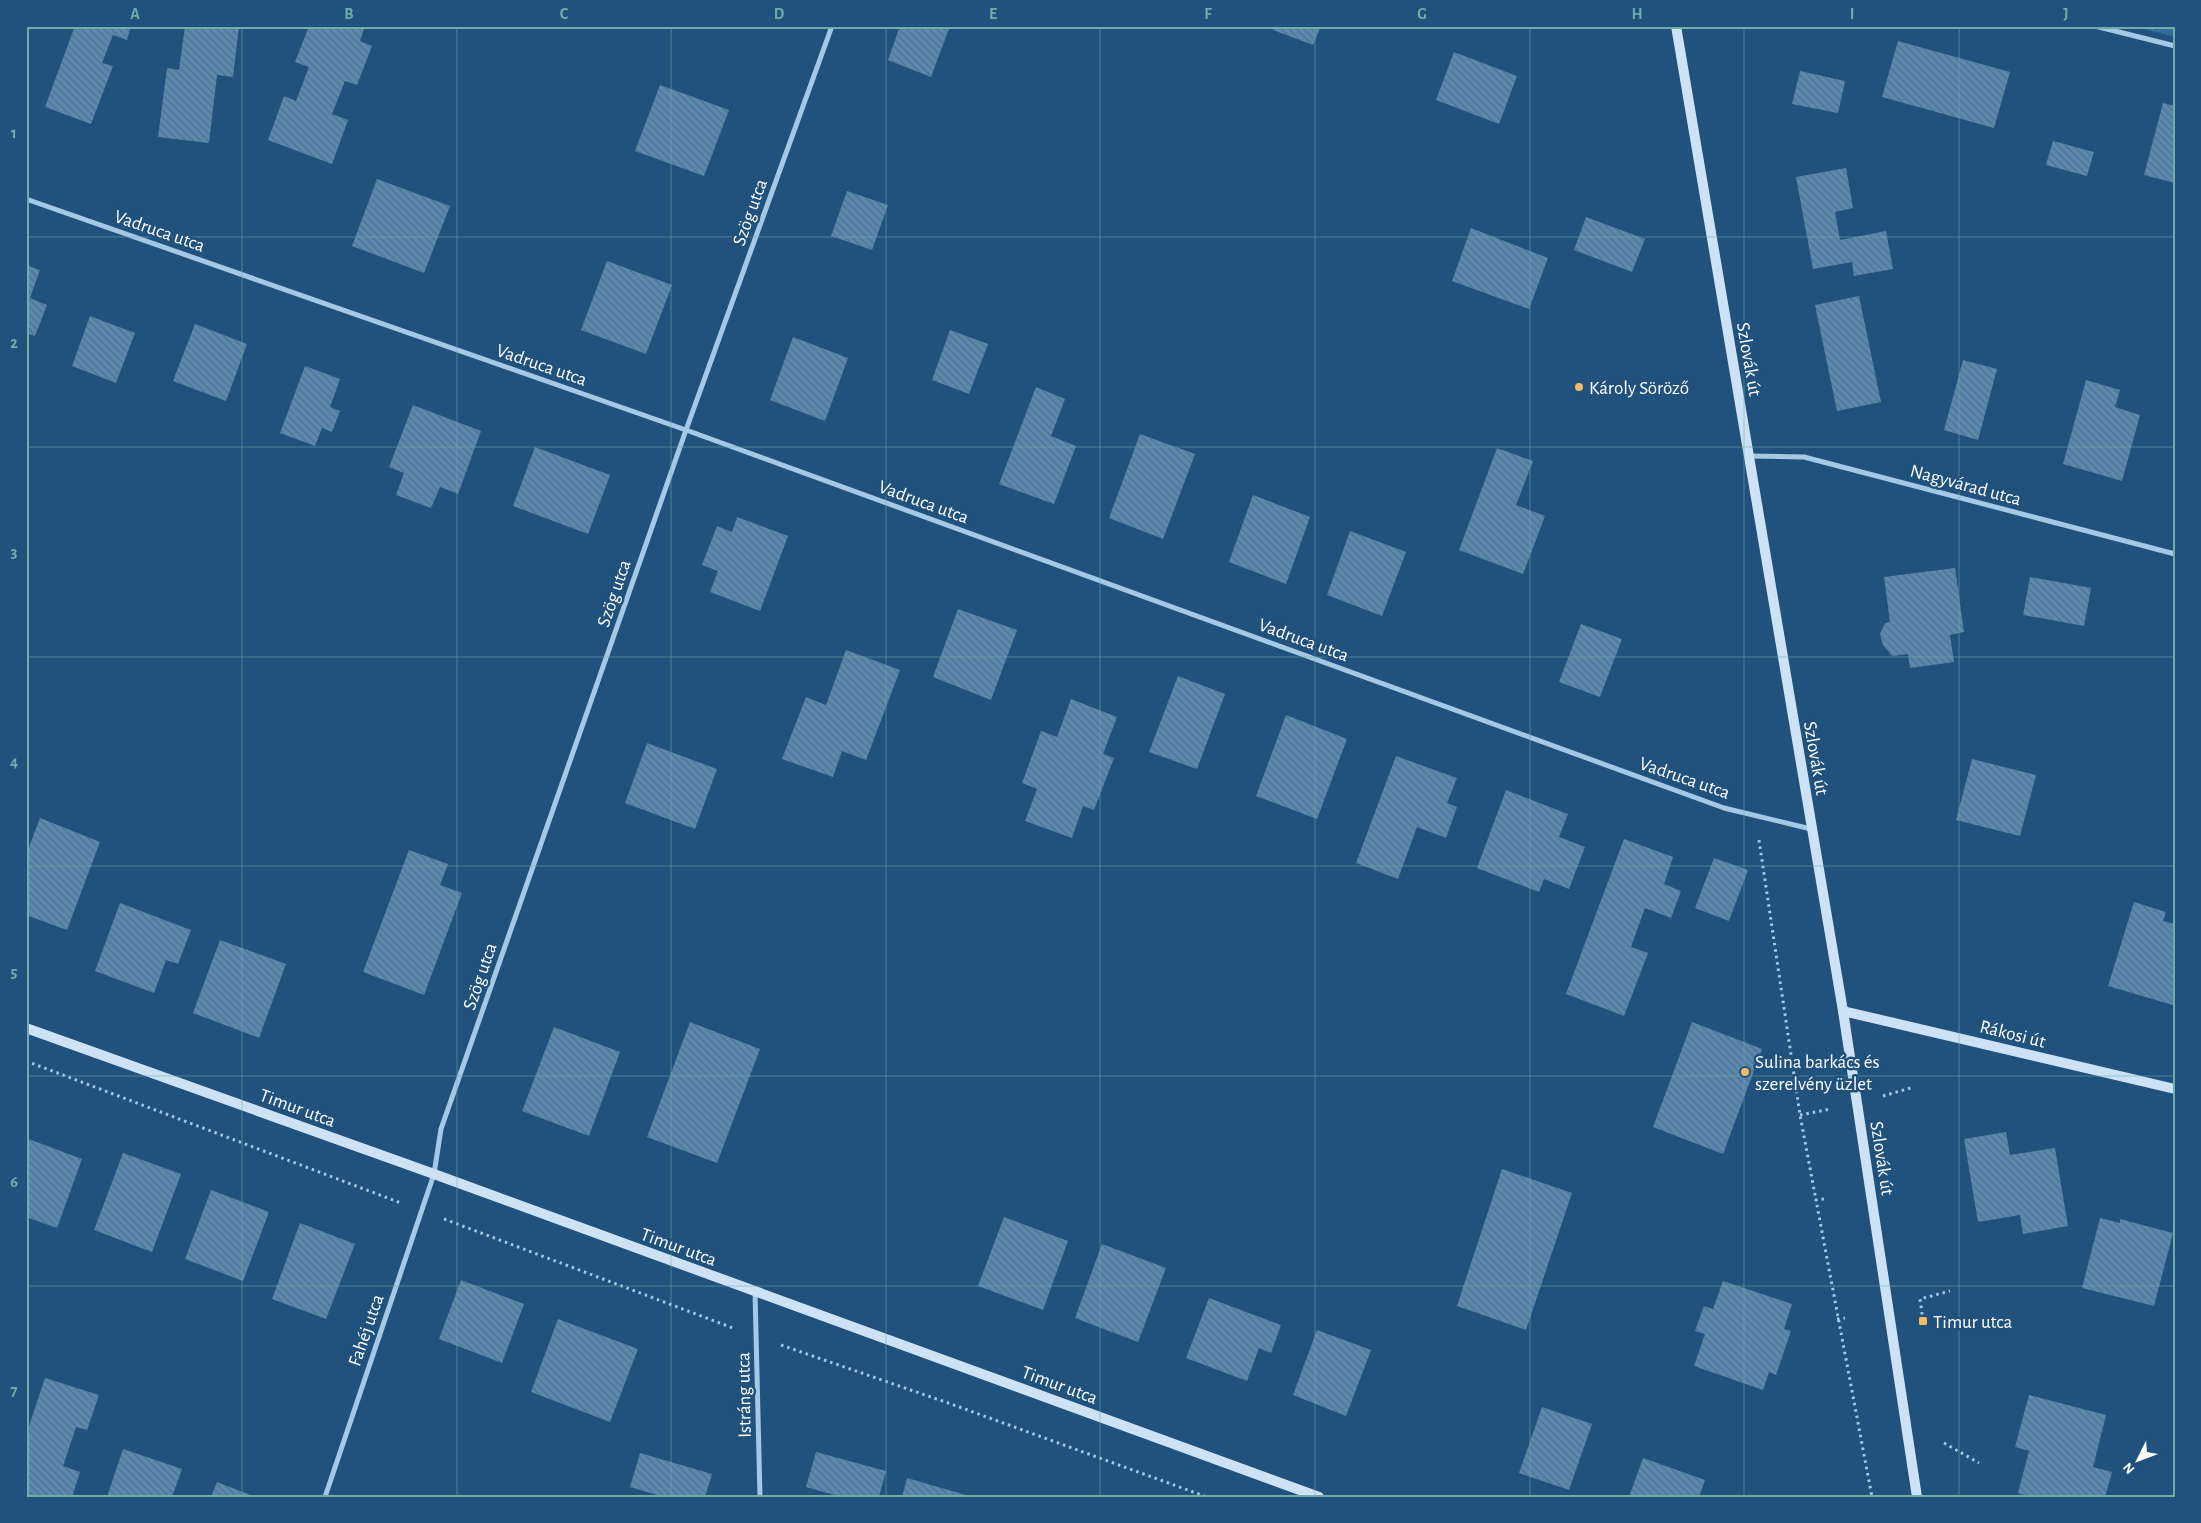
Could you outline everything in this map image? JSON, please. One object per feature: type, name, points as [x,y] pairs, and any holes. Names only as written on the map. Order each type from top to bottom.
[{"type":"main road","name":"Szlovák út","points":[[1676,26],[1842,1011],[1917,1497]]},
{"type":"main road","name":"Rákosi út","points":[[1842,1011],[2175,1089]]},
{"type":"main road","name":"Timur utca","points":[[26,1028],[434,1174],[1319,1497]]},
{"type":"street","name":"Szög utca","points":[[434,1174],[441,1129],[686,430],[832,26]]},
{"type":"street","points":[[2095,26],[2175,46]]},
{"type":"street","name":"Vadruca utca","points":[[26,199],[686,430],[1724,808],[1811,829]]},
{"type":"street","name":"Nagyvárad utca","points":[[1748,456],[1804,457],[2175,554]]},
{"type":"street","name":"Fahéj utca","points":[[325,1497],[434,1174]]},
{"type":"street","name":"Istráng utca","points":[[755,1292],[760,1497]]},
{"type":"path","points":[[1756,815],[1800,1116],[1872,1497]]},
{"type":"path","points":[[26,1062],[757,1336],[1207,1497]]},
{"type":"path","points":[[1816,1200],[1824,1199]]},
{"type":"path","points":[[1924,1321],[1920,1299],[1950,1291]]},
{"type":"path","points":[[1837,1319],[1845,1318]]},
{"type":"path","points":[[1944,1444],[1979,1463]]},
{"type":"green space","points":[[2132,26],[2175,26],[2175,37]]},
{"type":"building","points":[[75,26],[131,26],[127,40],[113,35],[102,63],[113,66],[91,124],[45,107]]},
{"type":"building","points":[[185,26],[239,26],[233,77],[217,75],[209,143],[158,137],[167,68],[179,70]]},
{"type":"building","points":[[309,26],[365,26],[360,41],[372,46],[357,85],[345,81],[332,114],[348,120],[332,164],[268,140],[284,96],[296,101],[309,67],[295,62]]},
{"type":"building","points":[[900,26],[950,26],[931,77],[888,60]]},
{"type":"building","points":[[1275,26],[1321,26],[1313,45],[1273,30]]},
{"type":"building","points":[[1898,41],[2010,72],[1994,128],[1882,97]]},
{"type":"building","points":[[1454,52],[1517,76],[1499,124],[1436,100]]},
{"type":"building","points":[[1800,71],[1845,81],[1838,113],[1792,104]]},
{"type":"building","points":[[660,85],[729,110],[704,176],[635,151]]},
{"type":"building","points":[[2163,103],[2175,106],[2175,183],[2144,175]]},
{"type":"building","points":[[2053,141],[2094,152],[2087,176],[2046,165]]},
{"type":"building","points":[[1846,168],[1853,208],[1835,212],[1840,240],[1886,231],[1893,269],[1854,276],[1852,262],[1813,269],[1796,177]]},
{"type":"building","points":[[377,179],[450,206],[424,273],[352,246]]},
{"type":"building","points":[[847,191],[888,205],[872,250],[831,236]]},
{"type":"building","points":[[1586,217],[1645,239],[1632,272],[1574,250]]},
{"type":"building","points":[[1471,228],[1548,258],[1529,309],[1452,281]]},
{"type":"building","points":[[607,261],[672,285],[646,354],[581,330]]},
{"type":"building","points":[[26,265],[40,270],[30,298],[47,305],[35,336],[26,333]]},
{"type":"building","points":[[1859,296],[1881,402],[1837,411],[1815,305]]},
{"type":"building","points":[[90,316],[135,333],[116,383],[72,366]]},
{"type":"building","points":[[195,324],[247,344],[226,401],[173,381]]},
{"type":"building","points":[[950,330],[988,344],[969,394],[932,380]]},
{"type":"building","points":[[793,337],[848,358],[825,421],[770,400]]},
{"type":"building","points":[[1963,360],[1997,369],[1978,440],[1944,430]]},
{"type":"building","points":[[305,366],[340,379],[330,407],[340,411],[332,432],[322,428],[315,446],[280,433]]},
{"type":"building","points":[[2086,380],[2120,390],[2115,407],[2140,415],[2122,481],[2063,464]]},
{"type":"building","points":[[1036,387],[1065,399],[1051,436],[1076,446],[1054,504],[999,484]]},
{"type":"building","points":[[413,405],[481,431],[458,494],[440,487],[431,508],[396,495],[404,473],[389,467]]},
{"type":"building","points":[[1140,434],[1195,454],[1163,539],[1109,518]]},
{"type":"building","points":[[535,447],[610,475],[588,534],[513,506]]},
{"type":"building","points":[[1497,448],[1533,461],[1516,505],[1545,516],[1523,574],[1459,550]]},
{"type":"building","points":[[1253,495],[1310,517],[1286,584],[1229,562]]},
{"type":"building","points":[[737,517],[788,536],[760,611],[710,592],[718,571],[702,565],[717,526],[732,532]]},
{"type":"building","points":[[1350,531],[1406,552],[1382,616],[1327,595]]},
{"type":"building","points":[[1955,568],[1964,632],[1950,635],[1954,662],[1910,668],[1908,654],[1892,656],[1883,645],[1880,634],[1885,623],[1890,622],[1884,577]]},
{"type":"building","points":[[2030,577],[2091,588],[2084,626],[2023,615]]},
{"type":"building","points":[[958,609],[1017,630],[991,700],[933,677]]},
{"type":"building","points":[[1581,624],[1622,639],[1600,697],[1559,682]]},
{"type":"building","points":[[846,650],[900,670],[866,760],[842,751],[833,777],[782,759],[806,697],[826,705]]},
{"type":"building","points":[[1178,676],[1225,694],[1197,769],[1149,752]]},
{"type":"building","points":[[1071,699],[1117,717],[1103,754],[1114,758],[1094,810],[1083,806],[1072,838],[1025,821],[1037,789],[1022,783],[1041,731],[1057,737]]},
{"type":"building","points":[[1286,715],[1347,739],[1317,819],[1256,796]]},
{"type":"building","points":[[647,743],[717,769],[695,829],[625,803]]},
{"type":"building","points":[[1396,756],[1457,778],[1447,803],[1457,807],[1446,838],[1417,827],[1398,879],[1356,863]]},
{"type":"building","points":[[1972,759],[2036,775],[2020,836],[1956,820]]},
{"type":"building","points":[[1506,790],[1568,814],[1559,837],[1585,847],[1569,889],[1544,879],[1539,892],[1477,868]]},
{"type":"building","points":[[40,818],[100,842],[67,930],[26,915],[26,855]]},
{"type":"building","points":[[1624,839],[1673,857],[1664,884],[1681,891],[1671,918],[1645,908],[1631,947],[1648,953],[1624,1016],[1566,994]]},
{"type":"building","points":[[409,850],[448,864],[440,885],[462,893],[424,995],[363,972]]},
{"type":"building","points":[[1714,858],[1748,870],[1729,921],[1695,908]]},
{"type":"building","points":[[2134,902],[2166,912],[2163,921],[2175,924],[2175,998],[2173,1005],[2108,986]]},
{"type":"building","points":[[120,903],[191,930],[178,964],[166,960],[154,993],[95,971]]},
{"type":"building","points":[[220,940],[286,964],[259,1038],[193,1013]]},
{"type":"building","points":[[690,1022],[760,1049],[717,1163],[647,1137]]},
{"type":"building","points":[[1692,1022],[1762,1049],[1723,1154],[1653,1127]]},
{"type":"building","points":[[554,1027],[620,1052],[589,1136],[522,1111]]},
{"type":"building","points":[[2006,1132],[2010,1155],[2055,1148],[2068,1226],[2023,1234],[2020,1215],[1978,1222],[1964,1139]]},
{"type":"building","points":[[26,1138],[82,1159],[57,1228],[26,1217]]},
{"type":"building","points":[[123,1153],[181,1174],[152,1252],[94,1230]]},
{"type":"building","points":[[1502,1169],[1572,1193],[1526,1330],[1457,1306]]},
{"type":"building","points":[[211,1190],[269,1212],[243,1281],[185,1259]]},
{"type":"building","points":[[1004,1217],[1068,1241],[1043,1310],[978,1286]]},
{"type":"building","points":[[2100,1218],[2120,1223],[2120,1219],[2173,1233],[2154,1306],[2082,1288]]},
{"type":"building","points":[[300,1223],[355,1244],[326,1319],[272,1299]]},
{"type":"building","points":[[1102,1244],[1166,1268],[1138,1342],[1075,1318]]},
{"type":"building","points":[[461,1280],[524,1304],[502,1363],[439,1339]]},
{"type":"building","points":[[1723,1281],[1792,1304],[1784,1329],[1791,1331],[1776,1375],[1769,1372],[1763,1390],[1694,1366],[1705,1334],[1695,1331],[1704,1306],[1713,1309]]},
{"type":"building","points":[[1209,1298],[1281,1325],[1271,1353],[1259,1348],[1247,1381],[1186,1358]]},
{"type":"building","points":[[558,1319],[638,1349],[610,1422],[531,1392]]},
{"type":"building","points":[[1317,1330],[1371,1350],[1346,1416],[1293,1395]]},
{"type":"building","points":[[45,1378],[99,1395],[87,1430],[76,1427],[63,1466],[80,1472],[72,1497],[35,1497],[26,1494],[26,1435]]},
{"type":"building","points":[[2029,1395],[2106,1415],[2093,1467],[2112,1472],[2105,1497],[2030,1497],[2018,1493],[2029,1451],[2015,1447]]},
{"type":"building","points":[[1542,1407],[1592,1424],[1569,1490],[1519,1473]]},
{"type":"building","points":[[123,1449],[182,1469],[172,1497],[107,1497]]},
{"type":"building","points":[[816,1452],[886,1471],[879,1497],[841,1497],[806,1487]]},
{"type":"building","points":[[640,1453],[712,1474],[705,1497],[664,1497],[630,1487]]},
{"type":"building","points":[[1643,1458],[1705,1480],[1699,1497],[1629,1497]]},
{"type":"building","points":[[907,1478],[969,1496],[969,1497],[902,1497]]},
{"type":"building","points":[[217,1482],[256,1497],[211,1497]]},
{"type":"place","name":"Károly Söröző","points":[[1579,387]]},
{"type":"place","name":"Sulina barkács és szerelvény üzlet","points":[[1745,1072]]},
{"type":"place","name":"Timur utca","points":[[1923,1321]]}]
